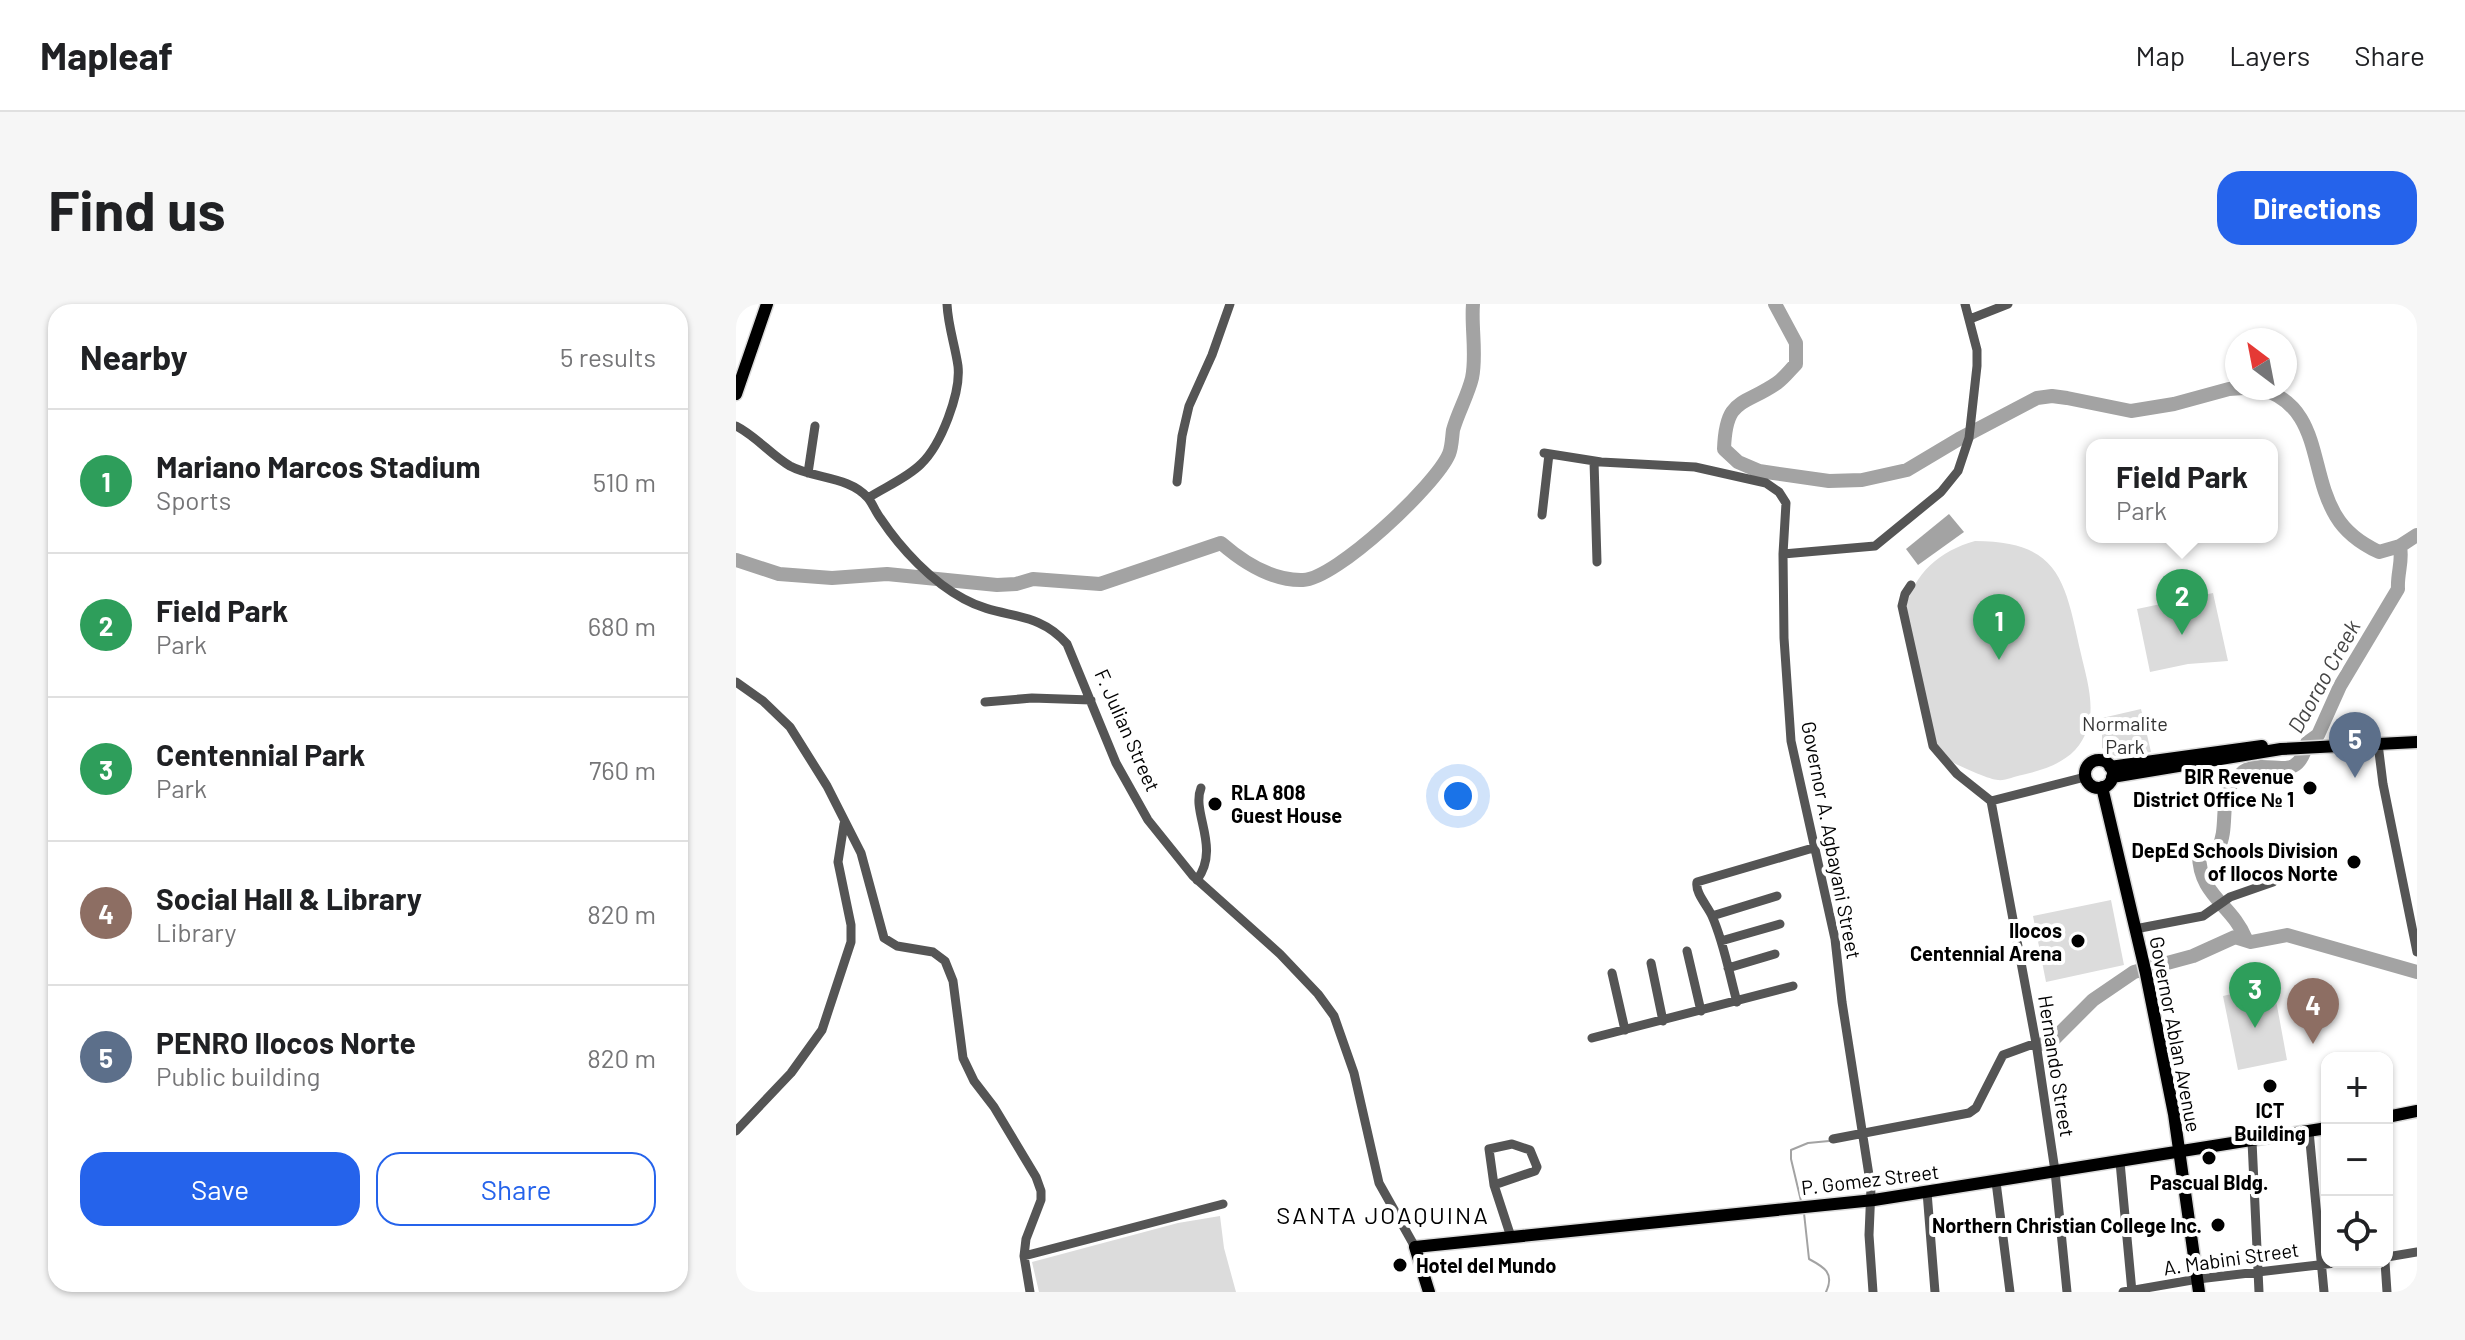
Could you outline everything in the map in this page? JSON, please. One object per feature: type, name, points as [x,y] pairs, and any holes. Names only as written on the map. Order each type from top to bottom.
[{"type":"main road","points":[[736,394],[767,304]]},
{"type":"main road","points":[[2111,772],[2281,749],[2417,742]]},
{"type":"main road","points":[[2101,760],[2111,772],[2102,787],[2090,784],[2085,777],[2086,769],[2094,761],[2101,760]]},
{"type":"main road","name":"Governor Ablan Avenue","points":[[2102,787],[2145,970],[2174,1114],[2198,1285]]},
{"type":"main road","points":[[2393,1116],[2417,1111]]},
{"type":"main road","name":"P. Gomez Street","points":[[1415,1247],[1872,1200],[2321,1129]]},
{"type":"main road","name":"F. Julian Street","points":[[1415,1247],[1429,1292]]},
{"type":"street","points":[[868,498],[920,465],[945,425],[958,371],[947,304]]},
{"type":"street","points":[[1177,482],[1189,406],[1230,304]]},
{"type":"street","points":[[1783,554],[1875,546],[1949,483],[1959,469],[1972,416],[1977,350],[1965,304]]},
{"type":"street","points":[[1970,319],[2008,304]]},
{"type":"street","name":"F. Julian Street","points":[[736,426],[791,466],[852,486],[868,498],[881,520],[919,564],[953,593],[980,607],[1038,620],[1056,631],[1067,644],[1116,763],[1148,820],[1197,880],[1280,954],[1334,1016],[1354,1073],[1379,1183],[1415,1247]]},
{"type":"street","points":[[808,473],[815,426]]},
{"type":"street","name":"Governor A. Agbayani Street","points":[[1542,515],[1547,453],[1594,461],[1686,465],[1774,486],[1783,497],[1787,508],[1783,554],[1784,638],[1791,741],[1835,939],[1872,1200],[1869,1235],[1873,1292]]},
{"type":"street","points":[[1594,461],[1597,562]]},
{"type":"street","points":[[1911,585],[1902,606],[1933,746],[1957,774],[1991,801],[2085,777]]},
{"type":"street","points":[[736,682],[763,701],[790,727],[827,786],[865,865],[884,938],[897,946],[938,954],[948,965],[963,1058],[974,1081],[994,1107],[1036,1177],[1041,1191],[1024,1256],[1030,1292]]},
{"type":"street","points":[[985,702],[1032,698],[1091,700]]},
{"type":"street","points":[[2378,744],[2383,784],[2417,952]]},
{"type":"street","points":[[1197,880],[1205,869],[1205,825],[1198,798],[1201,788]]},
{"type":"street","name":"Hernando Street","points":[[1991,801],[2036,1043],[2055,1171],[2067,1292]]},
{"type":"street","points":[[736,1131],[791,1073],[822,1030],[851,942],[851,925],[838,862],[844,824]]},
{"type":"street","points":[[1737,1002],[1721,941],[1697,889],[1697,882],[1813,848]]},
{"type":"street","points":[[2135,929],[2203,916],[2240,893],[2273,882]]},
{"type":"street","points":[[1712,916],[1777,896]]},
{"type":"street","points":[[1721,941],[1780,924]]},
{"type":"street","points":[[1687,951],[1701,1011]]},
{"type":"street","points":[[1728,968],[1775,954]]},
{"type":"street","points":[[1651,963],[1663,1021]]},
{"type":"street","points":[[1612,973],[1625,1030]]},
{"type":"street","points":[[1592,1038],[1793,986]]},
{"type":"street","points":[[1833,1139],[1969,1113],[1976,1108],[2003,1055],[2036,1043]]},
{"type":"street","points":[[2309,1131],[2321,1254]]},
{"type":"street","points":[[2252,1141],[2259,1292]]},
{"type":"street","points":[[1494,1185],[1535,1171],[1537,1167],[1530,1150],[1520,1144],[1489,1149],[1494,1185],[1511,1237]]},
{"type":"street","points":[[2120,1162],[2129,1291]]},
{"type":"street","points":[[1996,1182],[2010,1292]]},
{"type":"street","points":[[1927,1192],[1935,1292]]},
{"type":"street","points":[[1024,1256],[1223,1204]]},
{"type":"street","points":[[2393,1258],[2417,1252]]},
{"type":"street","name":"A. Mabini Street","points":[[2129,1291],[2198,1285],[2258,1272],[2321,1264]]},
{"type":"street","points":[[2322,1268],[2324,1292]]},
{"type":"street","points":[[2386,1268],[2387,1292]]},
{"type":"green space","points":[[1975,541],[2004,543],[2026,549],[2054,570],[2070,606],[2090,700],[2088,727],[2078,747],[2062,760],[2043,769],[2004,780],[1957,764],[1946,758],[1936,745],[1905,609],[1915,585],[1930,565],[1950,551]]},
{"type":"green space","points":[[2213,593],[2228,661],[2188,664],[2150,672],[2137,609]]},
{"type":"green space","name":"Normalite Park","points":[[2141,709],[2151,752],[2115,756],[2102,748],[2102,718]]},
{"type":"green space","name":"Ilocos Centennial Arena","points":[[2111,900],[2124,965],[2046,982],[2033,916]]},
{"type":"green space","points":[[2273,984],[2287,1060],[2238,1070],[2223,996]]},
{"type":"green space","points":[[1220,1216],[1224,1248],[1236,1292],[1039,1292],[1032,1262],[1178,1223]]},
{"type":"shaded area","points":[[1949,514],[1964,532],[1918,565],[1906,549]]},
{"type":"waterway","points":[[736,560],[779,574],[832,578],[887,574],[997,585],[1033,579],[1100,584],[1221,543],[1249,564],[1269,574],[1292,580],[1318,576],[1384,528],[1425,487],[1449,454],[1453,430],[1472,378],[1473,304]]},
{"type":"waterway","points":[[1775,304],[1796,343],[1796,364],[1777,383],[1738,406],[1732,412],[1725,432],[1724,449],[1738,462],[1759,471],[1829,481],[1862,480],[1907,470],[2037,398],[2067,398],[2131,411],[2174,404],[2225,390]]},
{"type":"waterway","points":[[2284,400],[2304,424],[2327,498],[2350,533],[2379,552],[2400,546],[2417,535]]},
{"type":"waterway","name":"Daorao Creek","points":[[2246,939],[2204,880],[2199,854],[2218,849],[2227,793],[2242,773],[2256,767],[2290,767],[2303,756],[2307,743],[2318,735],[2340,686],[2398,589],[2400,546]]},
{"type":"waterway","points":[[2042,1044],[2053,1040],[2093,1000],[2134,972],[2193,956],[2235,937],[2251,942],[2287,935],[2417,972]]},
{"type":"waterway","points":[[1801,1201],[1791,1150],[1808,1143],[1829,1141]]},
{"type":"waterway","points":[[1804,1213],[1809,1259],[1829,1275],[1826,1292]]},
{"type":"place","name":"Field Park","points":[[2182,635]]},
{"type":"place","name":"Mariano Marcos Stadium","points":[[1999,660]]},
{"type":"place","name":"PENRO Ilocos Norte","points":[[2355,778]]},
{"type":"place","name":"BIR Revenue District Office № 1","points":[[2310,788]]},
{"type":"place","name":"RLA 808 Guest House","points":[[1215,804]]},
{"type":"place","name":"DepEd Schools Division of Ilocos Norte","points":[[2354,862]]},
{"type":"place","name":"Ilocos Centennial Arena","points":[[2078,941]]},
{"type":"place","name":"Centennial Park","points":[[2255,1028]]},
{"type":"place","name":"Social Hall & Library","points":[[2313,1044]]},
{"type":"place","name":"ICT Building","points":[[2270,1086]]},
{"type":"place","name":"Pascual Bldg.","points":[[2209,1158]]},
{"type":"place","name":"Northern Christian College Inc.","points":[[2218,1225]]},
{"type":"place","name":"Hotel del Mundo","points":[[1400,1265]]},
{"type":"district","name":"SANTA JOAQUINA","points":[[1383,1214]]}]
